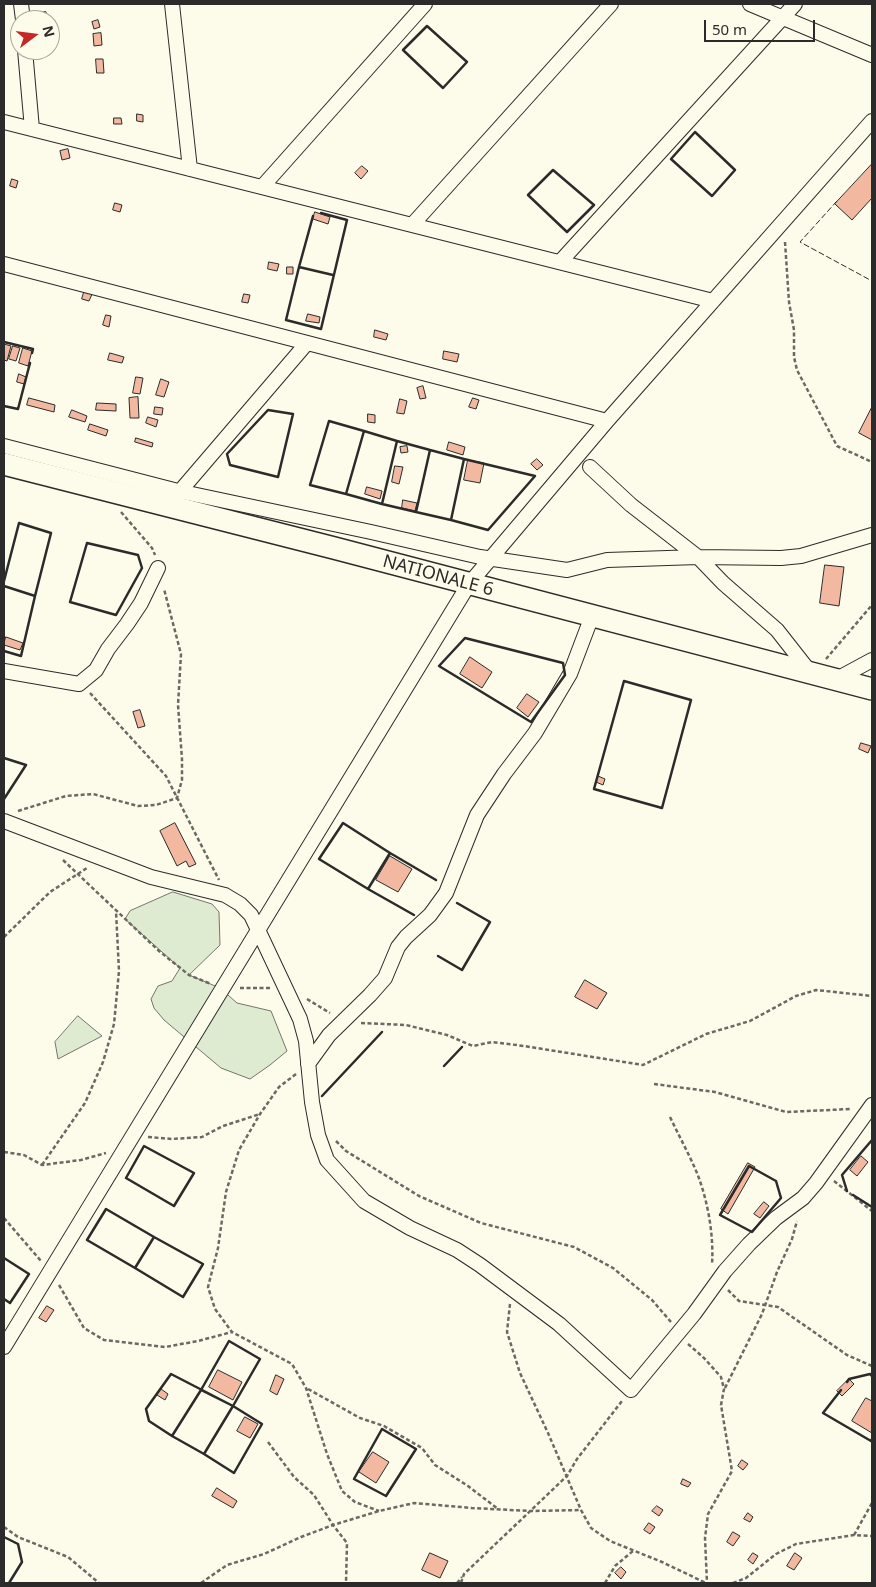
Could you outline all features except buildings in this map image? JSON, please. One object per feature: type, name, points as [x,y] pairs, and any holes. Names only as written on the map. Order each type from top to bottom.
[{"type":"main road","name":"NATIONALE 6","points":[[4,464],[174,498],[469,584],[872,689]]},
{"type":"street","points":[[172,4],[190,169]]},
{"type":"street","points":[[262,187],[425,4]]},
{"type":"street","points":[[412,225],[611,4]]},
{"type":"street","points":[[750,4],[872,55]]},
{"type":"street","points":[[560,262],[794,4]]},
{"type":"street","points":[[26,60],[32,129]]},
{"type":"street","points":[[4,1347],[469,584],[607,421],[872,121]]},
{"type":"street","points":[[4,122],[713,301]]},
{"type":"street","points":[[4,264],[607,421]]},
{"type":"street","points":[[174,498],[307,343]]},
{"type":"street","points":[[4,446],[174,498],[490,559],[567,570],[607,560],[698,557],[781,558],[801,556],[872,535]]},
{"type":"street","points":[[590,467],[631,505],[698,557],[722,583],[777,630],[811,673]]},
{"type":"street","points":[[4,671],[79,684],[96,670],[108,649],[141,603],[158,568]]},
{"type":"street","points":[[308,1064],[330,1035],[385,978],[398,947],[430,915],[446,893],[477,815],[504,774],[535,733],[570,674],[592,616]]},
{"type":"street","points":[[835,680],[872,660]]},
{"type":"street","points":[[8,816],[56,840],[101,859],[151,877],[225,895],[240,904],[251,915],[300,1019],[306,1041],[318,1135],[327,1160],[364,1201],[410,1228],[457,1250],[480,1265],[559,1324],[631,1390],[749,1244],[776,1218],[803,1198],[824,1173],[871,1106]]},
{"type":"path","points":[[783,222],[794,330],[794,358],[797,370],[837,446],[872,462]]},
{"type":"path","points":[[120,511],[152,548],[181,654],[178,705],[182,773],[177,798]]},
{"type":"path","points":[[811,673],[826,659],[872,605]]},
{"type":"path","points":[[79,684],[93,696],[166,776],[225,895]]},
{"type":"path","points":[[8,816],[66,796],[93,794],[138,806],[156,805],[177,798]]},
{"type":"path","points":[[58,855],[159,951],[189,975],[222,988],[286,988],[343,1022],[406,1025],[447,1035],[473,1046],[492,1042],[643,1064],[706,1034],[750,1021],[796,996],[816,990],[872,996]]},
{"type":"path","points":[[4,937],[50,892],[101,859]]},
{"type":"path","points":[[42,1165],[85,1103],[103,1062],[114,1024],[119,971],[116,911]]},
{"type":"path","points":[[308,1064],[279,1087],[260,1114],[239,1150],[226,1192],[218,1248],[208,1287],[215,1308],[232,1332],[292,1364],[306,1388],[327,1454],[342,1491],[355,1502],[379,1511]]},
{"type":"path","points":[[654,1084],[715,1092],[786,1112],[871,1106]]},
{"type":"path","points":[[670,1118],[697,1174],[707,1208],[713,1248],[712,1266]]},
{"type":"path","points":[[316,1121],[346,1150],[419,1196],[481,1222],[574,1247],[613,1268],[652,1300],[684,1340],[721,1377],[724,1389]]},
{"type":"path","points":[[824,1173],[872,1211]]},
{"type":"path","points":[[511,1290],[507,1332],[520,1373],[581,1510],[591,1528],[610,1541],[707,1583],[705,1538],[708,1514],[732,1471],[721,1405],[724,1389],[762,1314],[777,1272],[792,1240],[803,1198]]},
{"type":"path","points":[[4,1218],[50,1272],[84,1328],[104,1340],[165,1347],[198,1342],[232,1332]]},
{"type":"path","points":[[718,1281],[739,1301],[778,1307],[847,1355],[872,1366]]},
{"type":"path","points":[[306,1388],[360,1418],[384,1426],[422,1448],[435,1465],[468,1486],[498,1509]]},
{"type":"path","points":[[457,1583],[464,1574],[566,1476],[631,1390]]},
{"type":"path","points":[[268,1442],[294,1477],[314,1495],[346,1543],[346,1583]]},
{"type":"path","points":[[201,1583],[227,1565],[264,1554],[333,1525],[414,1502],[498,1509],[581,1510]]},
{"type":"path","points":[[854,1535],[872,1503]]},
{"type":"path","points":[[4,1527],[18,1537],[68,1557],[100,1583]]},
{"type":"path","points":[[734,1583],[746,1578],[776,1554],[796,1544],[854,1535],[872,1536]]},
{"type":"path","points":[[605,1583],[616,1566],[634,1551]]},
{"type":"path","points":[[461,1583],[464,1574]]},
{"type":"green space","points":[[173,892],[212,904],[219,912],[220,945],[189,975],[220,988],[237,1003],[271,1011],[287,1051],[250,1079],[221,1068],[164,1020],[154,1008],[151,999],[158,986],[172,981],[180,968],[125,919],[130,911]]},
{"type":"green space","points":[[78,1016],[102,1036],[58,1059],[55,1042]]},
{"type":"fence","points":[[837,201],[800,242],[872,281]]},
{"type":"wall","points":[[427,26],[467,62],[443,88],[403,50],[427,26]]},
{"type":"wall","points":[[695,132],[735,170],[712,196],[671,159],[695,132]]},
{"type":"wall","points":[[553,170],[594,205],[567,232],[528,195],[553,170]]},
{"type":"wall","points":[[321,213],[347,220],[321,329],[286,320],[299,267],[333,275]]},
{"type":"wall","points":[[313,216],[299,267],[333,275]]},
{"type":"wall","points":[[4,342],[33,349],[32,353]]},
{"type":"wall","points":[[4,406],[18,409],[30,363]]},
{"type":"wall","points":[[268,410],[293,414],[278,477],[230,465],[227,454],[268,410]]},
{"type":"wall","points":[[329,421],[364,431],[346,494],[310,485],[329,421]]},
{"type":"wall","points":[[364,431],[397,441],[382,504],[346,494],[364,431]]},
{"type":"wall","points":[[397,441],[430,450],[416,512],[382,504],[397,441]]},
{"type":"wall","points":[[430,450],[464,459],[451,520],[416,512],[430,450]]},
{"type":"wall","points":[[464,459],[535,476],[488,530],[451,520],[464,459]]},
{"type":"wall","points":[[4,581],[19,523],[51,533],[35,596],[4,586]]},
{"type":"wall","points":[[87,543],[138,555],[142,568],[116,615],[70,602],[87,543]]},
{"type":"wall","points":[[4,651],[21,656],[35,596]]},
{"type":"wall","points":[[465,638],[563,663],[565,675],[531,722],[439,666],[465,638]]},
{"type":"wall","points":[[624,681],[691,700],[662,808],[594,789],[624,681]]},
{"type":"wall","points":[[4,758],[26,765],[4,799]]},
{"type":"wall","points":[[343,823],[390,853],[368,889],[319,859],[343,823]]},
{"type":"wall","points":[[389,855],[390,853],[436,880]]},
{"type":"wall","points":[[369,887],[368,889],[414,915]]},
{"type":"wall","points":[[438,956],[462,970],[490,922],[457,903]]},
{"type":"wall","points":[[322,1096],[382,1032]]},
{"type":"wall","points":[[444,1066],[462,1047]]},
{"type":"wall","points":[[847,1191],[842,1175],[872,1140]]},
{"type":"wall","points":[[144,1146],[194,1173],[174,1206],[126,1178],[144,1146]]},
{"type":"wall","points":[[749,1166],[776,1181],[781,1198],[752,1232],[720,1215],[749,1166]]},
{"type":"wall","points":[[853,1195],[872,1207]]},
{"type":"wall","points":[[106,1209],[154,1237],[135,1268],[87,1240],[106,1209]]},
{"type":"wall","points":[[154,1237],[203,1264],[183,1297],[135,1268],[154,1237]]},
{"type":"wall","points":[[4,1258],[29,1274],[10,1303],[4,1299]]},
{"type":"wall","points":[[201,1390],[172,1436],[149,1421],[146,1409],[171,1374],[233,1406],[260,1359],[229,1341],[201,1390],[172,1436],[204,1454],[233,1406],[201,1390]]},
{"type":"wall","points":[[847,1382],[849,1379],[870,1374],[872,1376]]},
{"type":"wall","points":[[841,1390],[823,1413],[871,1441],[872,1439]]},
{"type":"wall","points":[[233,1406],[262,1424],[234,1473],[204,1454],[233,1406]]},
{"type":"wall","points":[[382,1429],[416,1449],[386,1496],[354,1479],[382,1429]]},
{"type":"wall","points":[[4,1537],[18,1544],[22,1562],[9,1583]]}]
